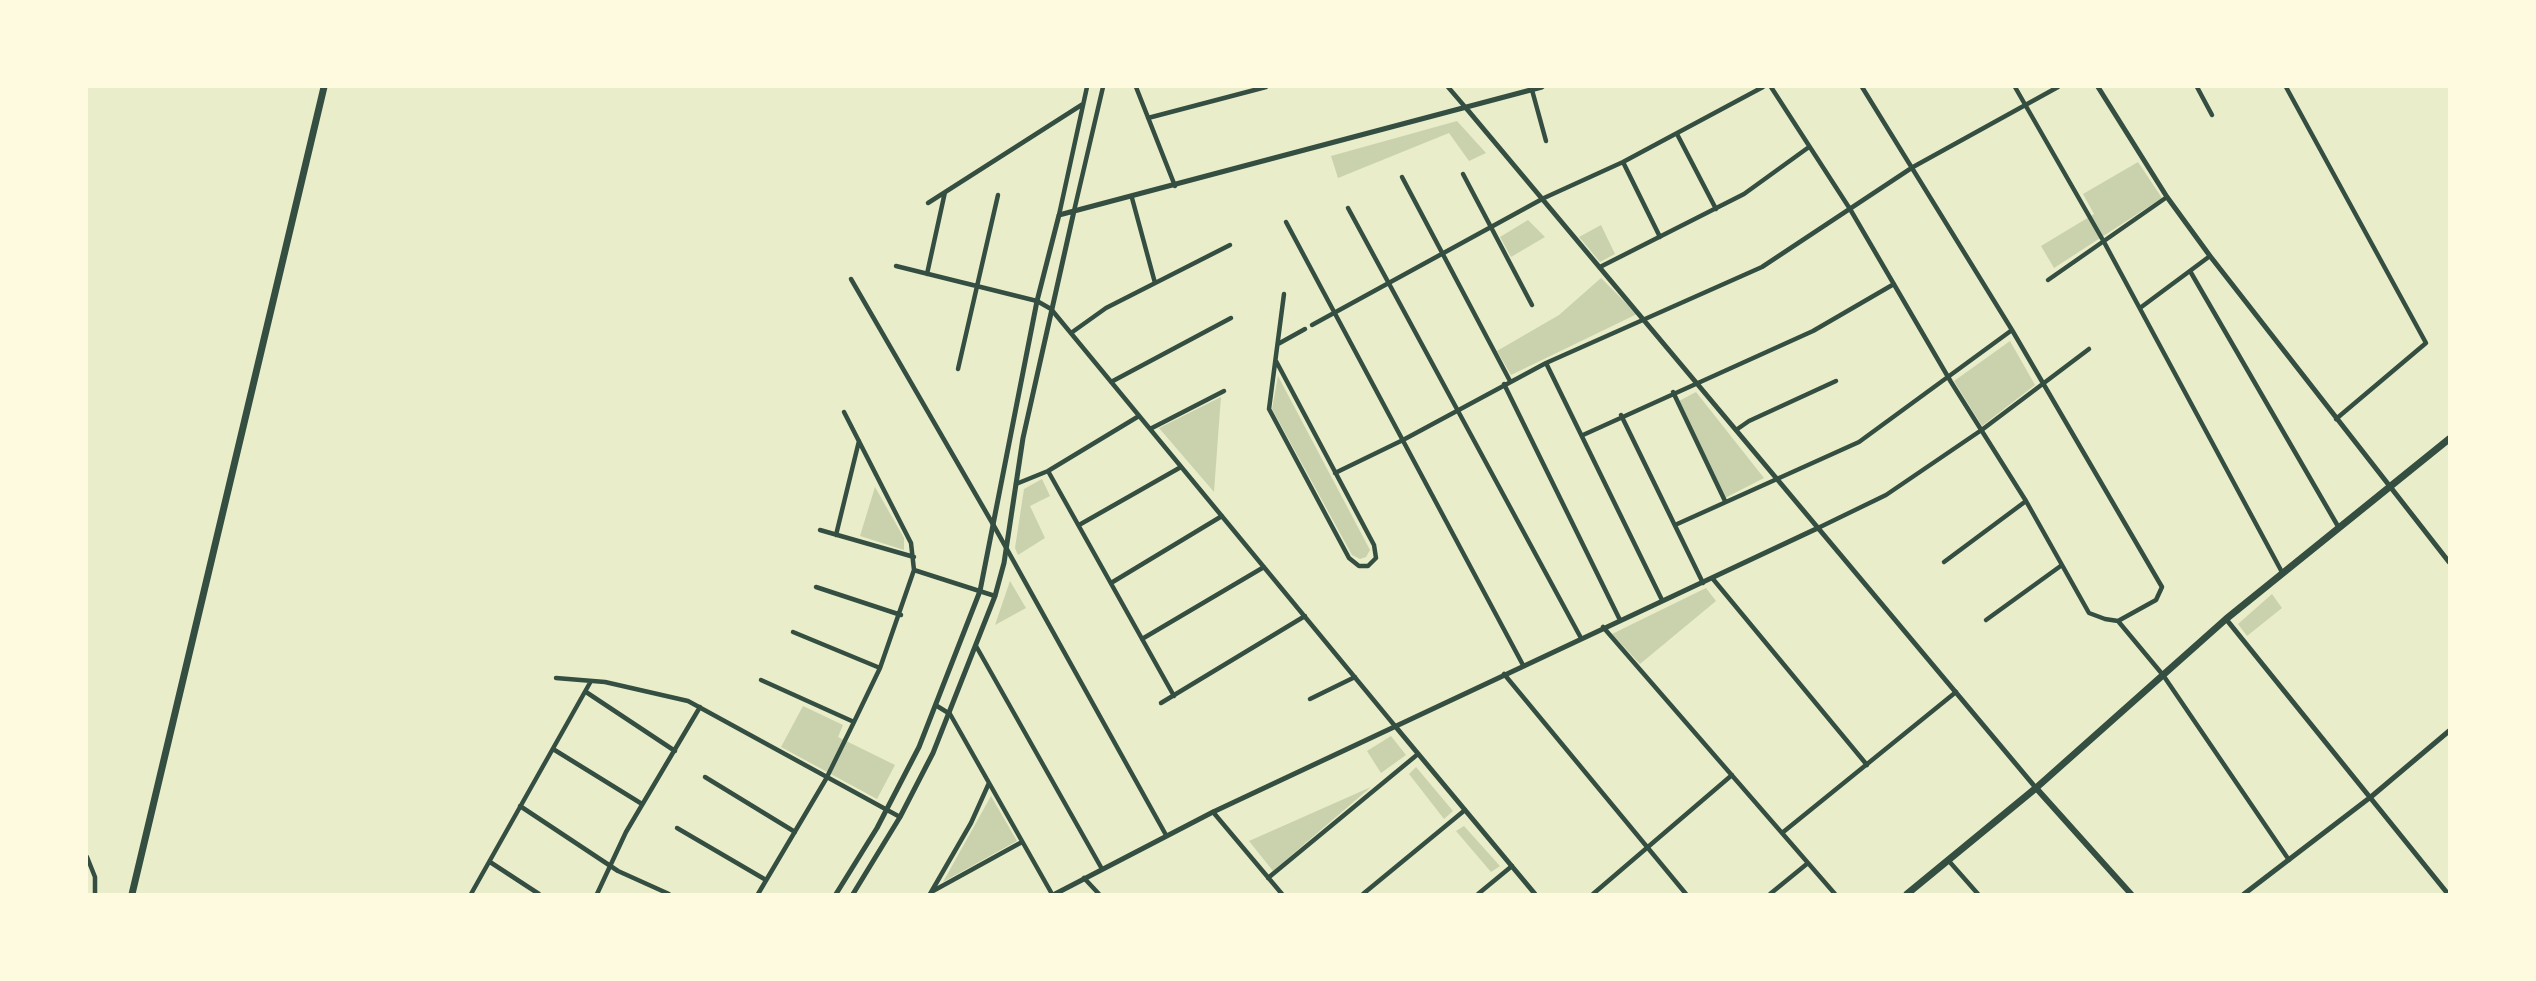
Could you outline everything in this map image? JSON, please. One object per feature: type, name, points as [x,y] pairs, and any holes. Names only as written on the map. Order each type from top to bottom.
[{"type":"main road","points":[[132,894],[324,87]]},
{"type":"main road","points":[[1907,894],[2036,788],[2226,619],[2449,438]]},
{"type":"main road","points":[[2036,788],[2131,894]]},
{"type":"street","points":[[836,894],[887,810],[937,706],[980,591],[1037,301],[1059,215],[1087,87]]},
{"type":"street","points":[[853,894],[900,817],[950,714],[994,596],[1006,551],[1023,438],[1103,87]]},
{"type":"street","points":[[1136,87],[1175,186]]},
{"type":"street","points":[[1148,118],[1266,87]]},
{"type":"street","points":[[1448,87],[1544,198],[2036,788]]},
{"type":"street","points":[[1059,215],[1132,198],[1542,87]]},
{"type":"street","points":[[1312,325],[1544,198],[1623,162],[1763,87]]},
{"type":"street","points":[[1771,87],[1850,209],[1948,377],[1983,429],[2026,501],[2090,613],[2118,621],[2156,600],[2162,587],[2012,330],[1862,87]]},
{"type":"street","points":[[2015,87],[2104,242],[2283,573]]},
{"type":"street","points":[[1335,472],[1403,440],[1546,363],[1762,267],[1913,167],[2058,87]]},
{"type":"street","points":[[2098,87],[2167,197],[2210,256],[2449,562]]},
{"type":"street","points":[[2197,87],[2212,114]]},
{"type":"street","points":[[2286,87],[2426,344],[2336,418]]},
{"type":"street","points":[[1532,90],[1546,141]]},
{"type":"street","points":[[928,203],[1083,104]]},
{"type":"street","points":[[1677,134],[1716,209]]},
{"type":"street","points":[[1600,267],[1744,195],[1809,147]]},
{"type":"street","points":[[1623,162],[1660,237]]},
{"type":"street","points":[[1462,174],[1532,305]]},
{"type":"street","points":[[1402,177],[1510,381]]},
{"type":"street","points":[[927,274],[945,192]]},
{"type":"street","points":[[958,369],[998,195]]},
{"type":"street","points":[[2048,280],[2167,197]]},
{"type":"street","points":[[1132,198],[1155,283]]},
{"type":"street","points":[[1348,208],[1459,409],[1581,638]]},
{"type":"street","points":[[1286,222],[1523,665]]},
{"type":"street","points":[[1071,333],[1106,308],[1230,245]]},
{"type":"street","points":[[2140,308],[2210,256]]},
{"type":"street","points":[[896,266],[1037,301],[1051,309],[1535,894]]},
{"type":"street","points":[[2190,271],[2339,528]]},
{"type":"street","points":[[852,279],[994,526],[1166,835]]},
{"type":"street","points":[[1583,435],[1622,415],[1813,331],[1894,284]]},
{"type":"street","points":[[1276,361],[1374,545],[1376,558],[1368,566],[1359,566],[1349,558],[1269,409],[1284,294]]},
{"type":"street","points":[[1111,382],[1231,318]]},
{"type":"street","points":[[1278,344],[1305,329]]},
{"type":"street","points":[[1675,525],[1776,477],[1859,442],[2012,330]]},
{"type":"street","points":[[937,706],[950,714],[1053,894],[1213,812],[1603,627],[1713,579],[1886,495],[1983,429],[2089,349]]},
{"type":"street","points":[[1546,363],[1662,600]]},
{"type":"street","points":[[1736,430],[1749,421],[1836,381]]},
{"type":"street","points":[[1504,384],[1620,620]]},
{"type":"street","points":[[1150,429],[1224,391]]},
{"type":"street","points":[[1673,392],[1725,501]]},
{"type":"street","points":[[758,894],[826,779],[855,722],[901,615],[914,570],[911,543],[844,412]]},
{"type":"street","points":[[1622,415],[1703,583]]},
{"type":"street","points":[[1016,484],[1048,471],[1139,416]]},
{"type":"street","points":[[836,535],[859,441]]},
{"type":"street","points":[[1079,525],[1181,467]]},
{"type":"street","points":[[1048,471],[1174,696]]},
{"type":"street","points":[[1944,562],[2026,501]]},
{"type":"street","points":[[1111,583],[1222,516]]},
{"type":"street","points":[[820,530],[914,557]]},
{"type":"street","points":[[1986,620],[2062,565]]},
{"type":"street","points":[[1142,639],[1264,567]]},
{"type":"street","points":[[914,570],[994,596]]},
{"type":"street","points":[[1713,579],[1867,765]]},
{"type":"street","points":[[816,586],[901,615]]},
{"type":"street","points":[[1161,703],[1305,616]]},
{"type":"street","points":[[2226,619],[2372,796],[2448,894]]},
{"type":"street","points":[[2118,621],[2163,675],[2289,860]]},
{"type":"street","points":[[1603,627],[1835,894]]},
{"type":"street","points":[[793,632],[880,668]]},
{"type":"street","points":[[976,646],[1102,869]]},
{"type":"street","points":[[1504,674],[1686,894]]},
{"type":"street","points":[[1310,699],[1355,677]]},
{"type":"street","points":[[556,678],[606,682],[674,698],[700,707],[826,779],[900,817]]},
{"type":"street","points":[[762,680],[855,722]]},
{"type":"street","points":[[471,894],[591,681]]},
{"type":"street","points":[[586,692],[675,751]]},
{"type":"street","points":[[1782,832],[1956,692]]},
{"type":"street","points":[[597,894],[642,804],[700,707]]},
{"type":"street","points":[[2244,894],[2372,796],[2449,732]]},
{"type":"street","points":[[553,749],[642,804]]},
{"type":"street","points":[[1268,878],[1418,754]]},
{"type":"street","points":[[1593,894],[1732,775]]},
{"type":"street","points":[[705,777],[795,832]]},
{"type":"street","points":[[930,893],[971,823],[989,783]]},
{"type":"street","points":[[520,806],[628,876],[669,894]]},
{"type":"street","points":[[1363,894],[1465,810]]},
{"type":"street","points":[[1213,812],[1282,894]]},
{"type":"street","points":[[676,828],[766,880]]},
{"type":"street","points":[[930,893],[1022,842]]},
{"type":"street","points":[[87,857],[95,877],[95,894]]},
{"type":"street","points":[[1948,860],[1978,894]]},
{"type":"street","points":[[490,862],[539,894]]},
{"type":"street","points":[[1770,894],[1808,863]]},
{"type":"street","points":[[1478,894],[1512,866]]},
{"type":"street","points":[[1084,878],[1099,894]]},
{"type":"green space","points":[[1457,121],[1486,153],[1469,161],[1449,133],[1338,178],[1331,156]]},
{"type":"green space","points":[[2138,162],[2162,198],[2054,268],[2041,246],[2094,214],[2083,194]]},
{"type":"green space","points":[[1528,220],[1545,237],[1511,257],[1500,237]]},
{"type":"green space","points":[[1601,225],[1615,254],[1600,262],[1579,237]]},
{"type":"green space","points":[[1601,278],[1637,314],[1511,375],[1497,351],[1559,315]]},
{"type":"green space","points":[[2010,341],[2035,385],[1982,426],[1954,381]]},
{"type":"green space","points":[[1278,376],[1370,550],[1366,557],[1360,559],[1352,555],[1272,409]]},
{"type":"green space","points":[[1696,392],[1764,478],[1725,498],[1679,401]]},
{"type":"green space","points":[[1221,397],[1219,423],[1214,492],[1159,428]]},
{"type":"green space","points":[[1042,479],[1050,496],[1030,506],[1045,538],[1018,555],[1015,548],[1024,489]]},
{"type":"green space","points":[[875,487],[904,538],[904,550],[860,536]]},
{"type":"green space","points":[[1010,581],[1026,608],[995,625]]},
{"type":"green space","points":[[1706,588],[1716,601],[1640,664],[1612,634]]},
{"type":"green space","points":[[2272,594],[2282,608],[2247,636],[2238,624]]},
{"type":"green space","points":[[803,706],[843,725],[838,737],[895,765],[877,799],[781,747]]},
{"type":"green space","points":[[1391,736],[1406,755],[1381,773],[1367,751]]},
{"type":"green space","points":[[1416,767],[1453,811],[1444,819],[1409,774]]},
{"type":"green space","points":[[1371,787],[1273,871],[1249,841]]},
{"type":"green space","points":[[991,796],[1017,841],[943,882]]},
{"type":"green space","points":[[1464,826],[1500,866],[1491,872],[1456,831]]}]
